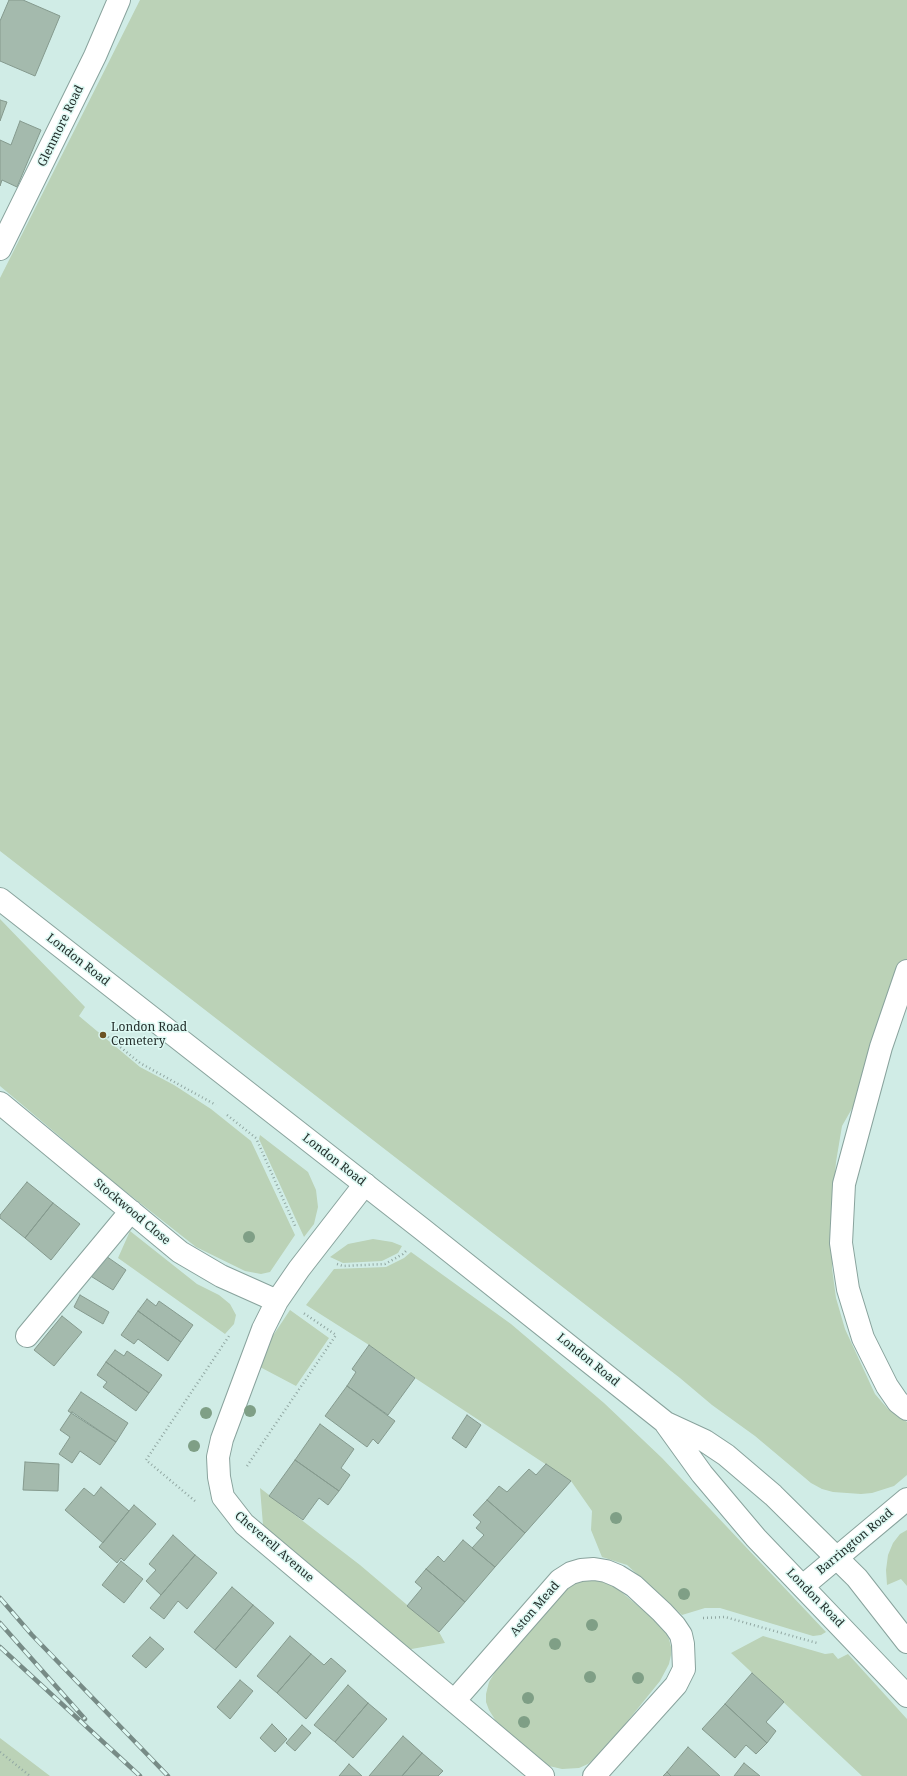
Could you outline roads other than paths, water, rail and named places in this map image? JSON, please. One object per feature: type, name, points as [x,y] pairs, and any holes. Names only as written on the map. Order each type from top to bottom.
[{"type":"main road","name":"Glenmore Road","points":[[0,250],[95,56],[119,0]]},
{"type":"main road","name":"London Road","points":[[0,899],[365,1184],[666,1423],[705,1441],[726,1455],[773,1495],[857,1578],[907,1642]]},
{"type":"main road","points":[[907,971],[881,1047],[844,1184],[841,1243],[848,1289],[863,1338],[887,1386],[898,1402],[907,1409]]},
{"type":"main road","name":"Stockwood Close","points":[[0,1103],[180,1252],[221,1276],[277,1301]]},
{"type":"main road","name":"Cheverell Avenue","points":[[365,1184],[277,1301],[263,1329],[244,1376],[222,1439],[218,1457],[219,1477],[223,1497],[244,1524],[455,1700],[543,1776]]},
{"type":"main road","points":[[27,1336],[131,1211]]},
{"type":"main road","name":"London Road","points":[[666,1423],[702,1474],[756,1538],[907,1696]]},
{"type":"main road","name":"Barrington Road","points":[[803,1586],[907,1499]]},
{"type":"main road","name":"Aston Mead","points":[[455,1700],[560,1580],[571,1573],[580,1570],[594,1569],[618,1576],[634,1586],[675,1626],[682,1640],[684,1669],[676,1685],[594,1776]]},
{"type":"railway","points":[[0,1598],[32,1635],[168,1776]]},
{"type":"railway","points":[[0,1623],[85,1719]]},
{"type":"railway","points":[[0,1647],[140,1776]]},
{"type":"place","name":"London Road Cemetery","points":[[103,1035]]}]
